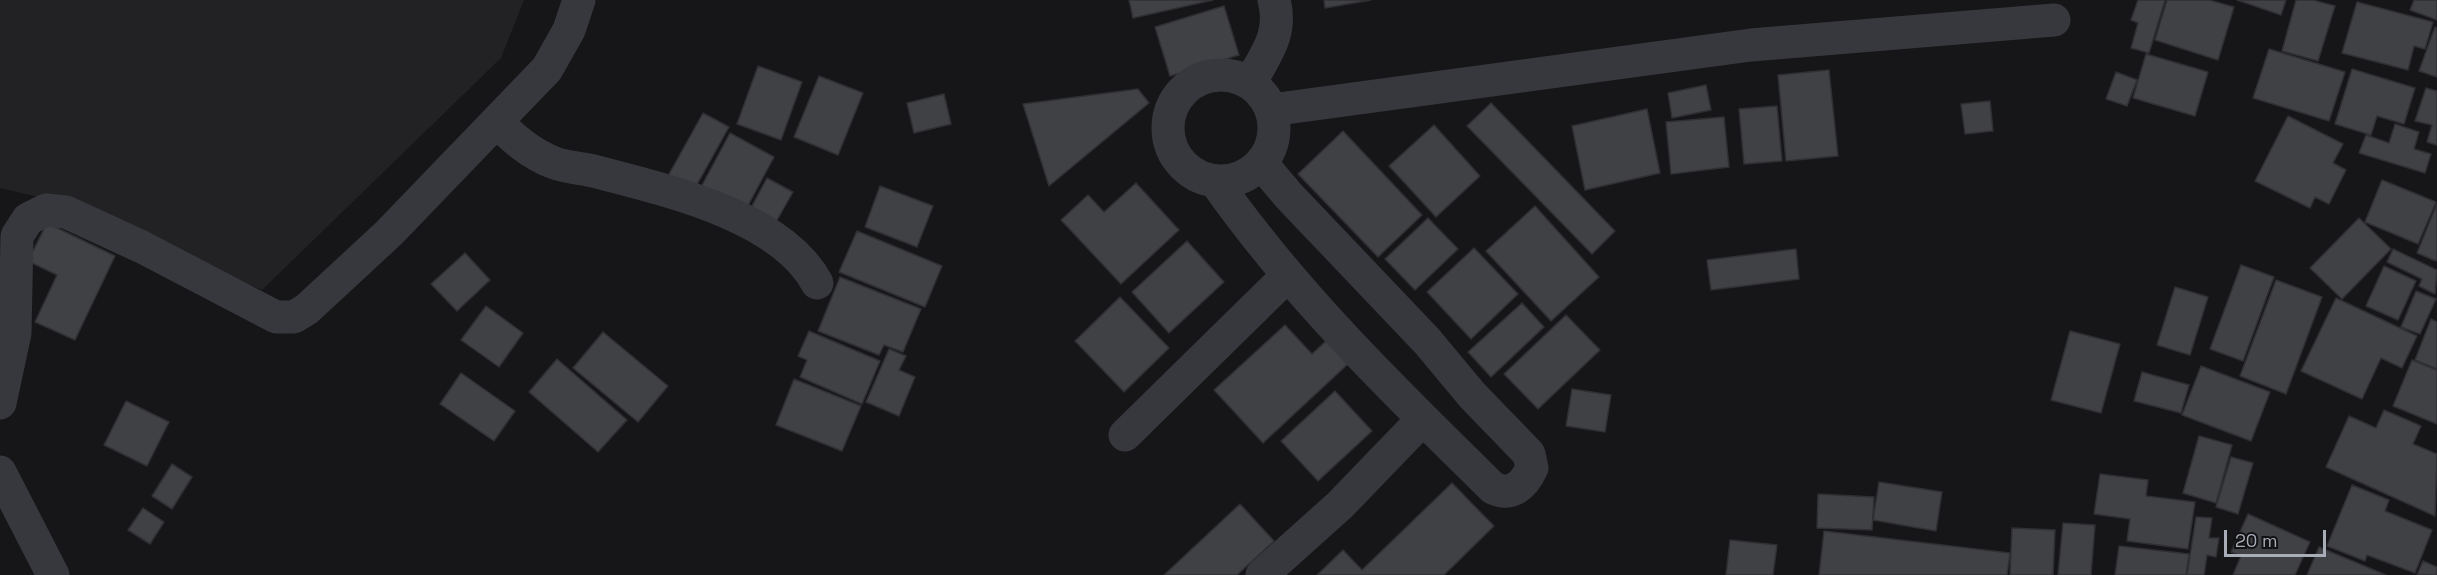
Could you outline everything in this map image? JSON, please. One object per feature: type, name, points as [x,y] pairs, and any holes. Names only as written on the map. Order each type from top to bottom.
[{"type":"street","points":[[0,403],[15,333],[16,236],[28,219],[46,210],[66,212],[142,247],[276,317],[294,317],[307,309],[389,233],[547,69],[569,30],[579,0]]},
{"type":"street","points":[[1250,83],[1272,43],[1278,25],[1274,0]]},
{"type":"street","points":[[1271,110],[1751,45],[2054,20]]},
{"type":"street","points":[[1216,75],[1233,76],[1250,83],[1263,94],[1271,110],[1273,138],[1261,163],[1235,180],[1215,181],[1198,177],[1184,167],[1173,153],[1167,136],[1168,119],[1174,103],[1185,88],[1199,79],[1216,75]]},
{"type":"street","points":[[497,122],[524,148],[554,163],[681,194],[749,224],[798,255],[817,283]]},
{"type":"street","points":[[1215,181],[1253,236],[1287,276],[1423,419],[1493,488],[1502,493],[1512,492],[1527,479],[1532,468],[1529,454],[1472,395],[1427,341],[1304,213],[1261,163]]},
{"type":"street","points":[[1125,435],[1287,276]]},
{"type":"street","points":[[1262,575],[1340,505],[1423,419]]},
{"type":"street","points":[[0,472],[53,575]]},
{"type":"shaded area","points":[[0,0],[524,0],[501,58],[262,290],[72,205],[0,188]]},
{"type":"building","points":[[1129,0],[1213,0],[1133,18]]},
{"type":"building","points":[[1324,0],[1371,0],[1325,8]]},
{"type":"building","points":[[2138,0],[2165,0],[2149,53],[2131,48],[2138,23],[2131,20]]},
{"type":"building","points":[[2167,0],[2209,0],[2234,7],[2218,60],[2155,40]]},
{"type":"building","points":[[2237,0],[2286,0],[2281,15]]},
{"type":"building","points":[[2296,0],[2313,0],[2335,6],[2318,61],[2282,51]]},
{"type":"building","points":[[2414,0],[2437,0],[2437,20],[2410,10]]},
{"type":"building","points":[[2357,2],[2433,22],[2425,49],[2414,46],[2408,70],[2342,53]]},
{"type":"building","points":[[1224,6],[1239,55],[1170,76],[1155,27]]},
{"type":"building","points":[[2435,27],[2437,28],[2437,77],[2419,71]]},
{"type":"building","points":[[2269,49],[2345,72],[2329,121],[2253,98]]},
{"type":"building","points":[[2146,54],[2208,72],[2195,116],[2133,98]]},
{"type":"building","points":[[758,66],[802,82],[781,140],[737,124]]},
{"type":"building","points":[[2352,69],[2415,88],[2404,124],[2377,116],[2371,135],[2335,124]]},
{"type":"building","points":[[1829,70],[1838,156],[1786,161],[1778,75]]},
{"type":"building","points":[[2116,72],[2137,80],[2127,106],[2106,99]]},
{"type":"building","points":[[819,76],[863,93],[838,155],[794,137]]},
{"type":"building","points":[[1706,85],[1711,110],[1672,118],[1668,93]]},
{"type":"building","points":[[2426,88],[2437,91],[2437,145],[2427,142],[2432,125],[2415,121]]},
{"type":"building","points":[[1138,89],[1149,103],[1049,186],[1023,104]]},
{"type":"building","points":[[944,94],[951,124],[914,133],[907,103]]},
{"type":"building","points":[[1990,101],[1993,131],[1965,134],[1961,104]]},
{"type":"building","points":[[1491,103],[1615,231],[1592,254],[1467,126]]},
{"type":"building","points":[[1777,106],[1782,161],[1744,164],[1739,109]]},
{"type":"building","points":[[1647,109],[1660,173],[1585,190],[1572,126]]},
{"type":"building","points":[[703,113],[729,127],[694,190],[668,176]]},
{"type":"building","points":[[2288,116],[2343,144],[2333,163],[2346,170],[2329,204],[2315,197],[2310,208],[2255,181]]},
{"type":"building","points":[[1724,117],[1729,167],[1671,174],[1666,122]]},
{"type":"building","points":[[2395,124],[2419,132],[2414,149],[2431,154],[2425,173],[2359,153],[2366,135],[2389,143]]},
{"type":"building","points":[[1434,125],[1480,176],[1436,217],[1389,166]]},
{"type":"building","points":[[1343,131],[1422,215],[1378,257],[1298,174]]},
{"type":"building","points":[[730,133],[774,157],[744,213],[700,189]]},
{"type":"building","points":[[767,178],[793,192],[772,229],[747,215]]},
{"type":"building","points":[[2382,180],[2436,202],[2418,244],[2365,222]]},
{"type":"building","points":[[1136,183],[1179,230],[1121,284],[1061,220],[1088,195],[1104,212]]},
{"type":"building","points":[[880,186],[933,206],[917,247],[865,227]]},
{"type":"building","points":[[2437,204],[2437,259],[2436,261],[2417,253]]},
{"type":"building","points":[[1535,206],[1599,277],[1551,321],[1486,251]]},
{"type":"building","points":[[1428,218],[1458,249],[1415,290],[1385,259]]},
{"type":"building","points":[[2359,218],[2391,249],[2342,299],[2310,268]]},
{"type":"building","points":[[47,223],[115,256],[75,340],[35,322],[57,275],[28,261]]},
{"type":"building","points":[[857,231],[942,266],[925,307],[839,272]]},
{"type":"building","points":[[1187,241],[1224,282],[1169,333],[1132,292]]},
{"type":"building","points":[[1474,248],[1518,294],[1471,339],[1427,292]]},
{"type":"building","points":[[1796,249],[1799,279],[1711,290],[1707,260]]},
{"type":"building","points":[[2393,249],[2437,270],[2435,294],[2419,286],[2422,279],[2387,262]]},
{"type":"building","points":[[465,253],[490,280],[457,311],[431,284]]},
{"type":"building","points":[[2241,265],[2274,277],[2243,361],[2210,349]]},
{"type":"building","points":[[2384,266],[2416,281],[2398,320],[2366,306]]},
{"type":"building","points":[[840,277],[921,309],[903,352],[884,345],[879,355],[818,331]]},
{"type":"building","points":[[2276,280],[2322,297],[2286,394],[2240,376]]},
{"type":"building","points":[[2175,287],[2208,297],[2190,355],[2157,345]]},
{"type":"building","points":[[2416,291],[2436,299],[2420,334],[2401,327]]},
{"type":"building","points":[[1120,297],[1169,348],[1124,392],[1075,341]]},
{"type":"building","points":[[2336,298],[2417,336],[2402,368],[2381,358],[2362,399],[2301,371]]},
{"type":"building","points":[[1522,303],[1544,327],[1491,377],[1468,352]]},
{"type":"building","points":[[486,306],[523,333],[499,367],[461,340]]},
{"type":"building","points":[[1566,315],[1600,350],[1538,409],[1504,374]]},
{"type":"building","points":[[2431,319],[2437,322],[2437,369],[2415,360]]},
{"type":"building","points":[[1285,325],[1312,354],[1327,340],[1349,363],[1263,443],[1214,390]]},
{"type":"building","points":[[809,331],[880,361],[862,404],[800,377],[807,360],[798,356]]},
{"type":"building","points":[[2070,331],[2120,344],[2101,413],[2051,400]]},
{"type":"building","points":[[603,332],[668,386],[638,422],[573,368]]},
{"type":"building","points":[[889,349],[906,356],[899,370],[915,377],[899,416],[866,402]]},
{"type":"building","points":[[557,359],[627,420],[598,452],[529,392]]},
{"type":"building","points":[[2412,360],[2437,370],[2437,424],[2393,406]]},
{"type":"building","points":[[2201,366],[2270,392],[2251,441],[2182,415]]},
{"type":"building","points":[[2142,372],[2189,385],[2181,413],[2134,401]]},
{"type":"building","points":[[461,373],[515,411],[494,441],[440,404]]},
{"type":"building","points":[[794,379],[861,406],[842,451],[776,425]]},
{"type":"building","points":[[1572,389],[1611,395],[1605,432],[1566,426]]},
{"type":"building","points":[[1335,391],[1372,431],[1318,481],[1281,441]]},
{"type":"building","points":[[126,401],[169,422],[147,466],[104,445]]},
{"type":"building","points":[[2384,410],[2421,426],[2413,444],[2437,454],[2435,516],[2326,467],[2349,416],[2376,428]]},
{"type":"building","points":[[2199,436],[2232,445],[2216,503],[2183,493]]},
{"type":"building","points":[[2231,457],[2253,463],[2238,514],[2216,507]]},
{"type":"building","points":[[172,464],[192,477],[172,509],[152,496]]},
{"type":"building","points":[[2100,474],[2148,480],[2146,496],[2195,502],[2188,549],[2127,541],[2130,519],[2094,514]]},
{"type":"building","points":[[1879,482],[1942,492],[1936,531],[1873,520]]},
{"type":"building","points":[[1452,483],[1494,526],[1444,575],[1317,575],[1343,550],[1362,570]]},
{"type":"building","points":[[2352,485],[2389,500],[2385,511],[2432,530],[2415,573],[2367,555],[2365,561],[2327,546]]},
{"type":"building","points":[[1818,494],[1874,497],[1872,530],[1817,528]]},
{"type":"building","points":[[1240,504],[1274,541],[1237,575],[1164,575]]},
{"type":"building","points":[[143,508],[164,522],[150,544],[128,530]]},
{"type":"building","points":[[2248,514],[2310,542],[2295,575],[2233,575],[2241,556],[2231,552]]},
{"type":"building","points":[[2196,517],[2212,518],[2209,538],[2219,538],[2216,557],[2207,555],[2204,575],[2187,575]]},
{"type":"building","points":[[2063,523],[2095,525],[2091,575],[2058,575]]},
{"type":"building","points":[[2012,528],[2055,530],[2053,575],[2010,575]]},
{"type":"building","points":[[1824,531],[2010,553],[2007,575],[1819,575]]},
{"type":"building","points":[[1730,540],[1777,545],[1773,575],[1726,575]]},
{"type":"building","points":[[2119,546],[2189,554],[2186,575],[2115,575]]},
{"type":"building","points":[[2319,547],[2386,575],[2307,575]]},
{"type":"building","points":[[2423,561],[2437,567],[2437,575],[2417,575]]}]
